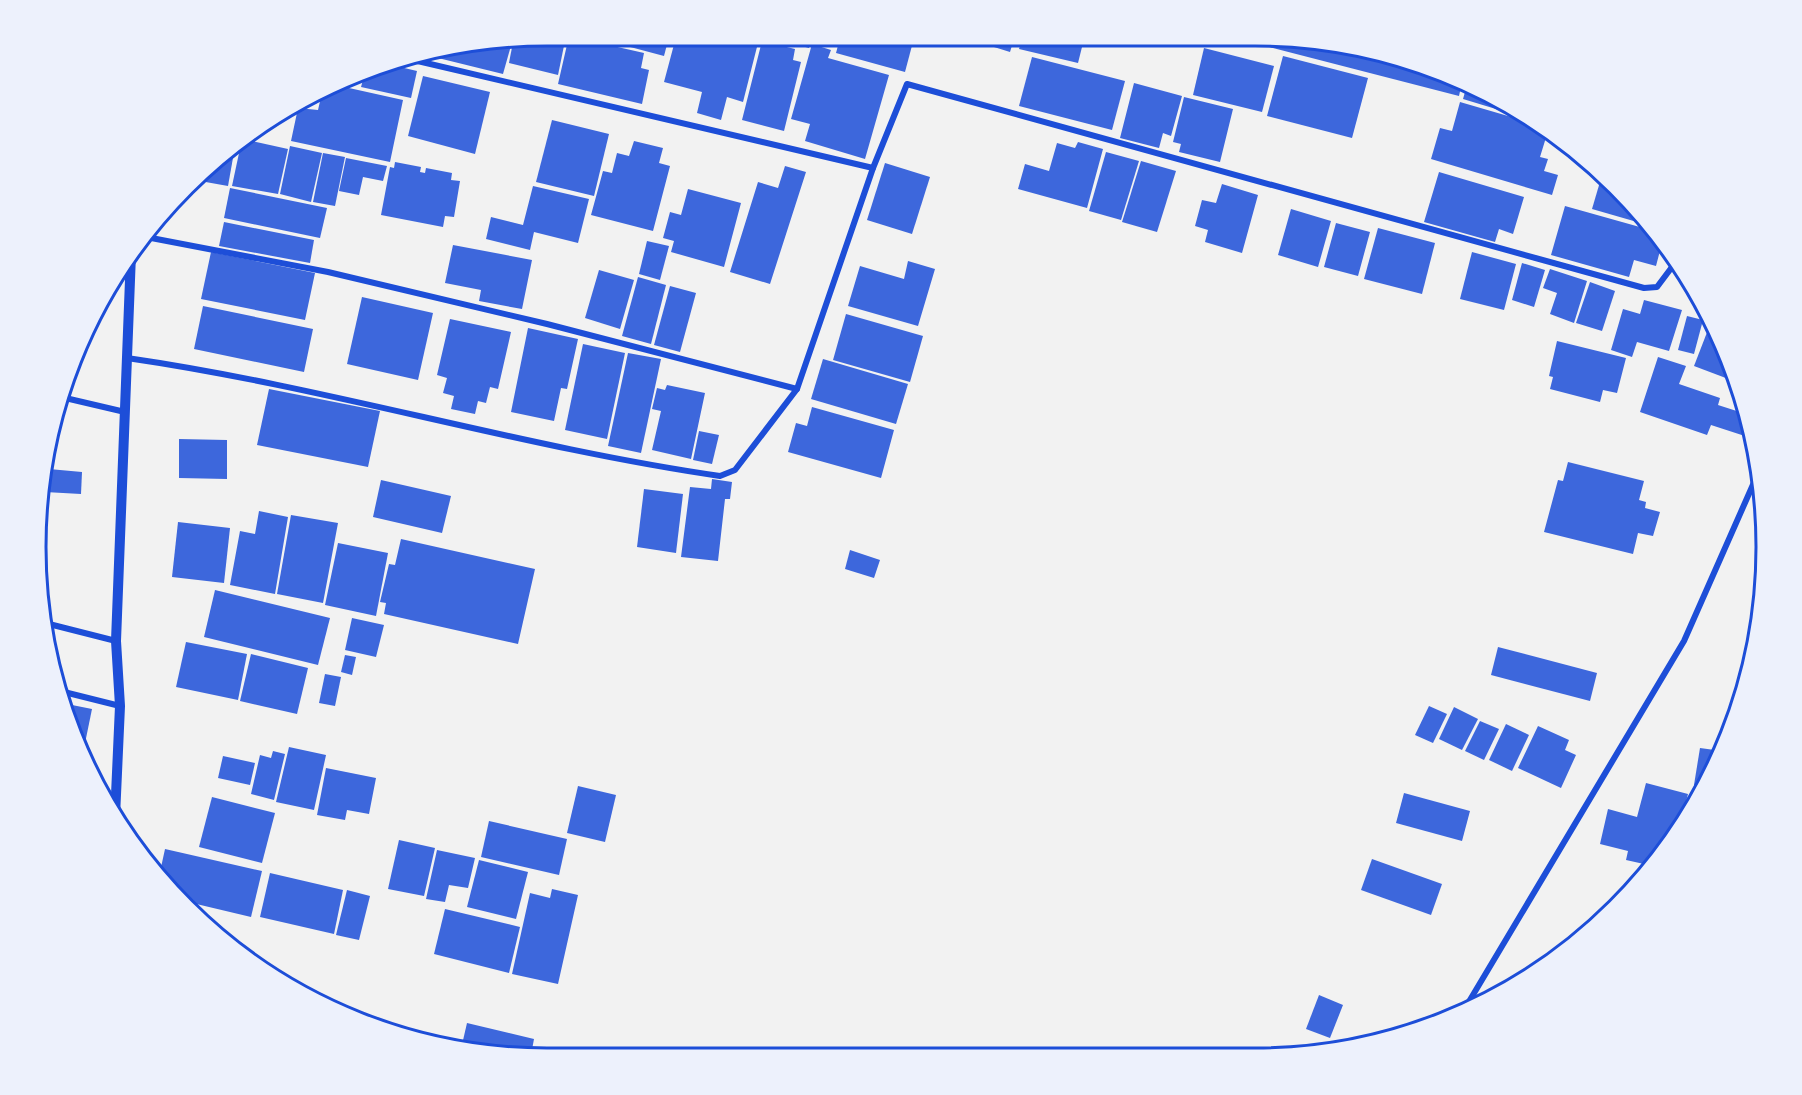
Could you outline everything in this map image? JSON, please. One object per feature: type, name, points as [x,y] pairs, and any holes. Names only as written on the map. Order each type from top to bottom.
[{"type":"street","points":[[424,63],[873,168]]},
{"type":"street","points":[[127,358],[223,372],[525,441],[720,476],[735,470],[797,389],[873,168],[907,84],[1648,289],[1657,287],[1671,269]]},
{"type":"street","points":[[154,238],[328,272],[547,324],[797,389]]},
{"type":"street","points":[[116,801],[120,706],[116,641],[130,270]]},
{"type":"street","points":[[69,399],[126,412]]},
{"type":"street","points":[[1470,999],[1684,641],[1752,490]]},
{"type":"street","points":[[53,625],[116,641]]},
{"type":"street","points":[[69,693],[120,706]]},
{"type":"building","points":[[564,46],[558,75],[509,63],[512,48]]},
{"type":"building","points":[[567,46],[613,46],[644,53],[641,68],[649,70],[642,104],[558,84]]},
{"type":"building","points":[[626,46],[667,46],[664,56]]},
{"type":"building","points":[[674,46],[757,46],[743,102],[727,97],[721,120],[697,113],[702,92],[664,82]]},
{"type":"building","points":[[761,46],[783,46],[795,49],[793,60],[801,62],[784,131],[742,120]]},
{"type":"building","points":[[811,46],[831,50],[828,58],[889,75],[865,159],[805,141],[810,124],[791,119]]},
{"type":"building","points":[[838,46],[912,46],[905,72],[836,53]]},
{"type":"building","points":[[991,46],[1012,46],[1010,52]]},
{"type":"building","points":[[1020,46],[1082,46],[1078,63],[1019,49]]},
{"type":"building","points":[[1269,47],[1320,51],[1384,64],[1446,85],[1460,91],[1459,96]]},
{"type":"building","points":[[510,48],[503,74],[440,58]]},
{"type":"building","points":[[1204,48],[1274,66],[1262,112],[1193,95]]},
{"type":"building","points":[[1283,56],[1368,78],[1352,138],[1267,116]]},
{"type":"building","points":[[1032,57],[1125,81],[1112,130],[1019,106]]},
{"type":"building","points":[[404,68],[417,71],[411,98],[361,87],[362,82],[386,73]]},
{"type":"building","points":[[423,76],[490,92],[475,154],[408,136]]},
{"type":"building","points":[[1134,83],[1182,96],[1171,136],[1163,133],[1159,148],[1120,138]]},
{"type":"building","points":[[349,88],[403,100],[390,162],[291,141],[297,114],[306,109],[318,110],[320,101]]},
{"type":"building","points":[[1465,93],[1496,109],[1463,99]]},
{"type":"building","points":[[1184,97],[1233,109],[1220,162],[1179,152],[1181,144],[1173,142]]},
{"type":"building","points":[[1460,102],[1509,116],[1533,131],[1545,140],[1540,157],[1548,159],[1544,171],[1558,175],[1552,195],[1431,159],[1440,128],[1452,131]]},
{"type":"building","points":[[552,120],[609,134],[594,196],[536,182]]},
{"type":"building","points":[[634,141],[663,148],[659,163],[670,166],[653,231],[591,215],[603,171],[612,173],[617,153],[629,156]]},
{"type":"building","points":[[254,142],[288,149],[278,194],[232,186],[239,153]]},
{"type":"building","points":[[1078,142],[1103,149],[1087,208],[1018,189],[1025,164],[1049,171],[1057,143],[1075,148]]},
{"type":"building","points":[[290,146],[322,153],[311,202],[280,194]]},
{"type":"building","points":[[1106,152],[1139,161],[1121,220],[1089,211]]},
{"type":"building","points":[[323,153],[345,157],[335,206],[313,202]]},
{"type":"building","points":[[233,158],[228,186],[205,182]]},
{"type":"building","points":[[346,158],[387,166],[383,181],[363,177],[359,195],[339,191]]},
{"type":"building","points":[[1141,161],[1176,171],[1157,232],[1122,222]]},
{"type":"building","points":[[395,162],[421,167],[420,172],[425,173],[426,168],[452,173],[451,180],[460,181],[454,217],[445,216],[443,227],[381,215],[390,167],[394,168]]},
{"type":"building","points":[[885,163],[930,177],[912,234],[867,220]]},
{"type":"building","points":[[785,166],[806,172],[770,284],[730,272],[758,182],[778,188]]},
{"type":"building","points":[[1439,172],[1524,197],[1513,234],[1499,229],[1495,242],[1424,222]]},
{"type":"building","points":[[1222,184],[1258,195],[1242,253],[1205,242],[1208,230],[1195,226],[1202,200],[1216,203]]},
{"type":"building","points":[[1599,184],[1634,221],[1592,209]]},
{"type":"building","points":[[533,186],[589,199],[578,243],[534,232],[530,250],[486,239],[491,217],[523,225]]},
{"type":"building","points":[[230,188],[327,208],[320,238],[224,218]]},
{"type":"building","points":[[688,189],[741,203],[724,267],[671,252],[674,241],[663,238],[670,212],[681,215]]},
{"type":"building","points":[[1565,206],[1639,227],[1659,253],[1656,266],[1634,260],[1629,277],[1551,255]]},
{"type":"building","points":[[1291,209],[1331,221],[1318,267],[1278,255]]},
{"type":"building","points":[[224,222],[314,240],[310,263],[219,246]]},
{"type":"building","points":[[1336,223],[1370,232],[1358,276],[1324,267]]},
{"type":"building","points":[[1378,228],[1435,243],[1422,294],[1364,279]]},
{"type":"building","points":[[647,241],[669,246],[660,280],[639,274]]},
{"type":"building","points":[[453,245],[532,260],[522,309],[479,301],[481,290],[445,283]]},
{"type":"building","points":[[211,252],[315,273],[305,320],[201,299]]},
{"type":"building","points":[[1472,252],[1516,264],[1504,310],[1460,299]]},
{"type":"building","points":[[908,261],[935,269],[918,326],[848,306],[860,266],[904,279]]},
{"type":"building","points":[[1522,263],[1545,270],[1534,307],[1512,300]]},
{"type":"building","points":[[1550,269],[1587,281],[1574,323],[1550,314],[1557,293],[1543,288]]},
{"type":"building","points":[[599,270],[634,280],[620,329],[585,318]]},
{"type":"building","points":[[638,277],[666,285],[651,344],[622,336]]},
{"type":"building","points":[[1590,282],[1615,291],[1602,331],[1576,323]]},
{"type":"building","points":[[670,286],[696,293],[680,352],[654,345]]},
{"type":"building","points":[[362,297],[433,313],[418,380],[347,364]]},
{"type":"building","points":[[1644,300],[1682,310],[1669,351],[1637,342],[1632,357],[1611,350],[1623,309],[1640,314]]},
{"type":"building","points":[[203,306],[313,329],[304,372],[194,349]]},
{"type":"building","points":[[846,314],[923,336],[910,382],[833,360]]},
{"type":"building","points":[[1687,316],[1700,319],[1702,323],[1694,354],[1678,350]]},
{"type":"building","points":[[450,319],[511,332],[498,389],[490,387],[486,403],[478,401],[475,414],[451,409],[454,396],[443,393],[447,378],[437,375]]},
{"type":"building","points":[[528,328],[578,339],[567,389],[561,388],[554,421],[511,412]]},
{"type":"building","points":[[1707,333],[1726,378],[1694,366]]},
{"type":"building","points":[[1557,341],[1626,358],[1617,393],[1603,390],[1600,402],[1550,389],[1553,377],[1549,376]]},
{"type":"building","points":[[583,344],[625,353],[607,439],[565,430]]},
{"type":"building","points":[[628,353],[661,359],[641,453],[608,446]]},
{"type":"building","points":[[1658,357],[1686,366],[1679,384],[1720,398],[1718,405],[1736,411],[1742,435],[1711,425],[1707,435],[1640,412]]},
{"type":"building","points":[[823,359],[908,384],[896,424],[811,399]]},
{"type":"building","points":[[667,385],[705,393],[691,459],[652,450],[661,411],[652,409],[657,388],[665,390]]},
{"type":"building","points":[[269,389],[380,411],[368,467],[257,445]]},
{"type":"building","points":[[812,407],[894,430],[881,478],[788,452],[796,423],[807,426]]},
{"type":"building","points":[[699,431],[719,435],[712,464],[693,460]]},
{"type":"building","points":[[179,439],[227,440],[227,479],[179,478]]},
{"type":"building","points":[[1568,462],[1644,481],[1639,500],[1646,502],[1645,508],[1660,512],[1653,536],[1638,533],[1633,554],[1544,532],[1558,480],[1563,481]]},
{"type":"building","points":[[53,469],[82,472],[81,494],[50,492]]},
{"type":"building","points":[[712,479],[732,482],[730,499],[725,499],[718,561],[681,557],[690,487],[711,489]]},
{"type":"building","points":[[381,480],[451,496],[442,533],[373,517]]},
{"type":"building","points":[[644,489],[683,494],[676,553],[637,547]]},
{"type":"building","points":[[259,511],[288,517],[275,594],[230,585],[240,531],[255,534]]},
{"type":"building","points":[[291,515],[338,523],[323,603],[277,594]]},
{"type":"building","points":[[178,522],[230,528],[224,583],[172,577]]},
{"type":"building","points":[[401,539],[535,569],[518,644],[384,614],[386,603],[380,602],[389,564],[395,565]]},
{"type":"building","points":[[338,543],[388,553],[376,616],[325,605]]},
{"type":"building","points":[[850,550],[880,560],[874,578],[845,569]]},
{"type":"building","points":[[215,590],[330,618],[318,665],[204,637]]},
{"type":"building","points":[[352,618],[384,625],[376,657],[345,650]]},
{"type":"building","points":[[186,642],[247,654],[238,700],[176,687]]},
{"type":"building","points":[[1498,647],[1597,673],[1590,701],[1491,675]]},
{"type":"building","points":[[251,654],[308,668],[297,714],[240,701]]},
{"type":"building","points":[[345,655],[356,657],[352,675],[341,672]]},
{"type":"building","points":[[325,674],[341,677],[335,706],[319,703]]},
{"type":"building","points":[[72,705],[92,709],[86,740]]},
{"type":"building","points":[[1429,706],[1447,714],[1433,743],[1415,735]]},
{"type":"building","points":[[1454,707],[1478,719],[1462,750],[1439,739]]},
{"type":"building","points":[[1480,721],[1499,729],[1484,760],[1465,751]]},
{"type":"building","points":[[1506,724],[1529,735],[1512,771],[1489,760]]},
{"type":"building","points":[[1538,726],[1569,740],[1565,750],[1576,755],[1561,788],[1518,768]]},
{"type":"building","points":[[289,747],[326,755],[314,810],[276,802]]},
{"type":"building","points":[[1700,748],[1712,750],[1704,769],[1694,785]]},
{"type":"building","points":[[273,751],[285,754],[274,800],[251,794],[260,755],[271,758]]},
{"type":"building","points":[[223,756],[255,763],[250,785],[218,778]]},
{"type":"building","points":[[326,768],[376,778],[369,814],[347,810],[345,820],[317,815]]},
{"type":"building","points":[[1646,783],[1688,794],[1671,826],[1643,864],[1626,860],[1628,851],[1600,844],[1608,809],[1637,817]]},
{"type":"building","points":[[578,786],[616,795],[605,842],[567,833]]},
{"type":"building","points":[[1404,793],[1470,811],[1462,841],[1396,823]]},
{"type":"building","points":[[212,797],[275,813],[262,863],[199,847]]},
{"type":"building","points":[[489,821],[567,839],[559,875],[481,857]]},
{"type":"building","points":[[399,840],[435,848],[424,896],[388,889]]},
{"type":"building","points":[[165,849],[262,871],[251,917],[195,904],[161,866]]},
{"type":"building","points":[[437,850],[475,858],[468,888],[449,885],[445,902],[426,899]]},
{"type":"building","points":[[1372,859],[1442,884],[1431,915],[1361,890]]},
{"type":"building","points":[[479,860],[528,872],[516,919],[467,907]]},
{"type":"building","points":[[270,873],[343,890],[334,934],[260,917]]},
{"type":"building","points":[[552,889],[578,895],[558,984],[512,974],[530,893],[550,898]]},
{"type":"building","points":[[347,890],[370,896],[359,940],[336,935]]},
{"type":"building","points":[[445,909],[520,927],[509,973],[434,954]]},
{"type":"building","points":[[1319,995],[1343,1005],[1330,1038],[1306,1029]]},
{"type":"building","points":[[467,1023],[534,1039],[532,1048],[463,1041]]}]
